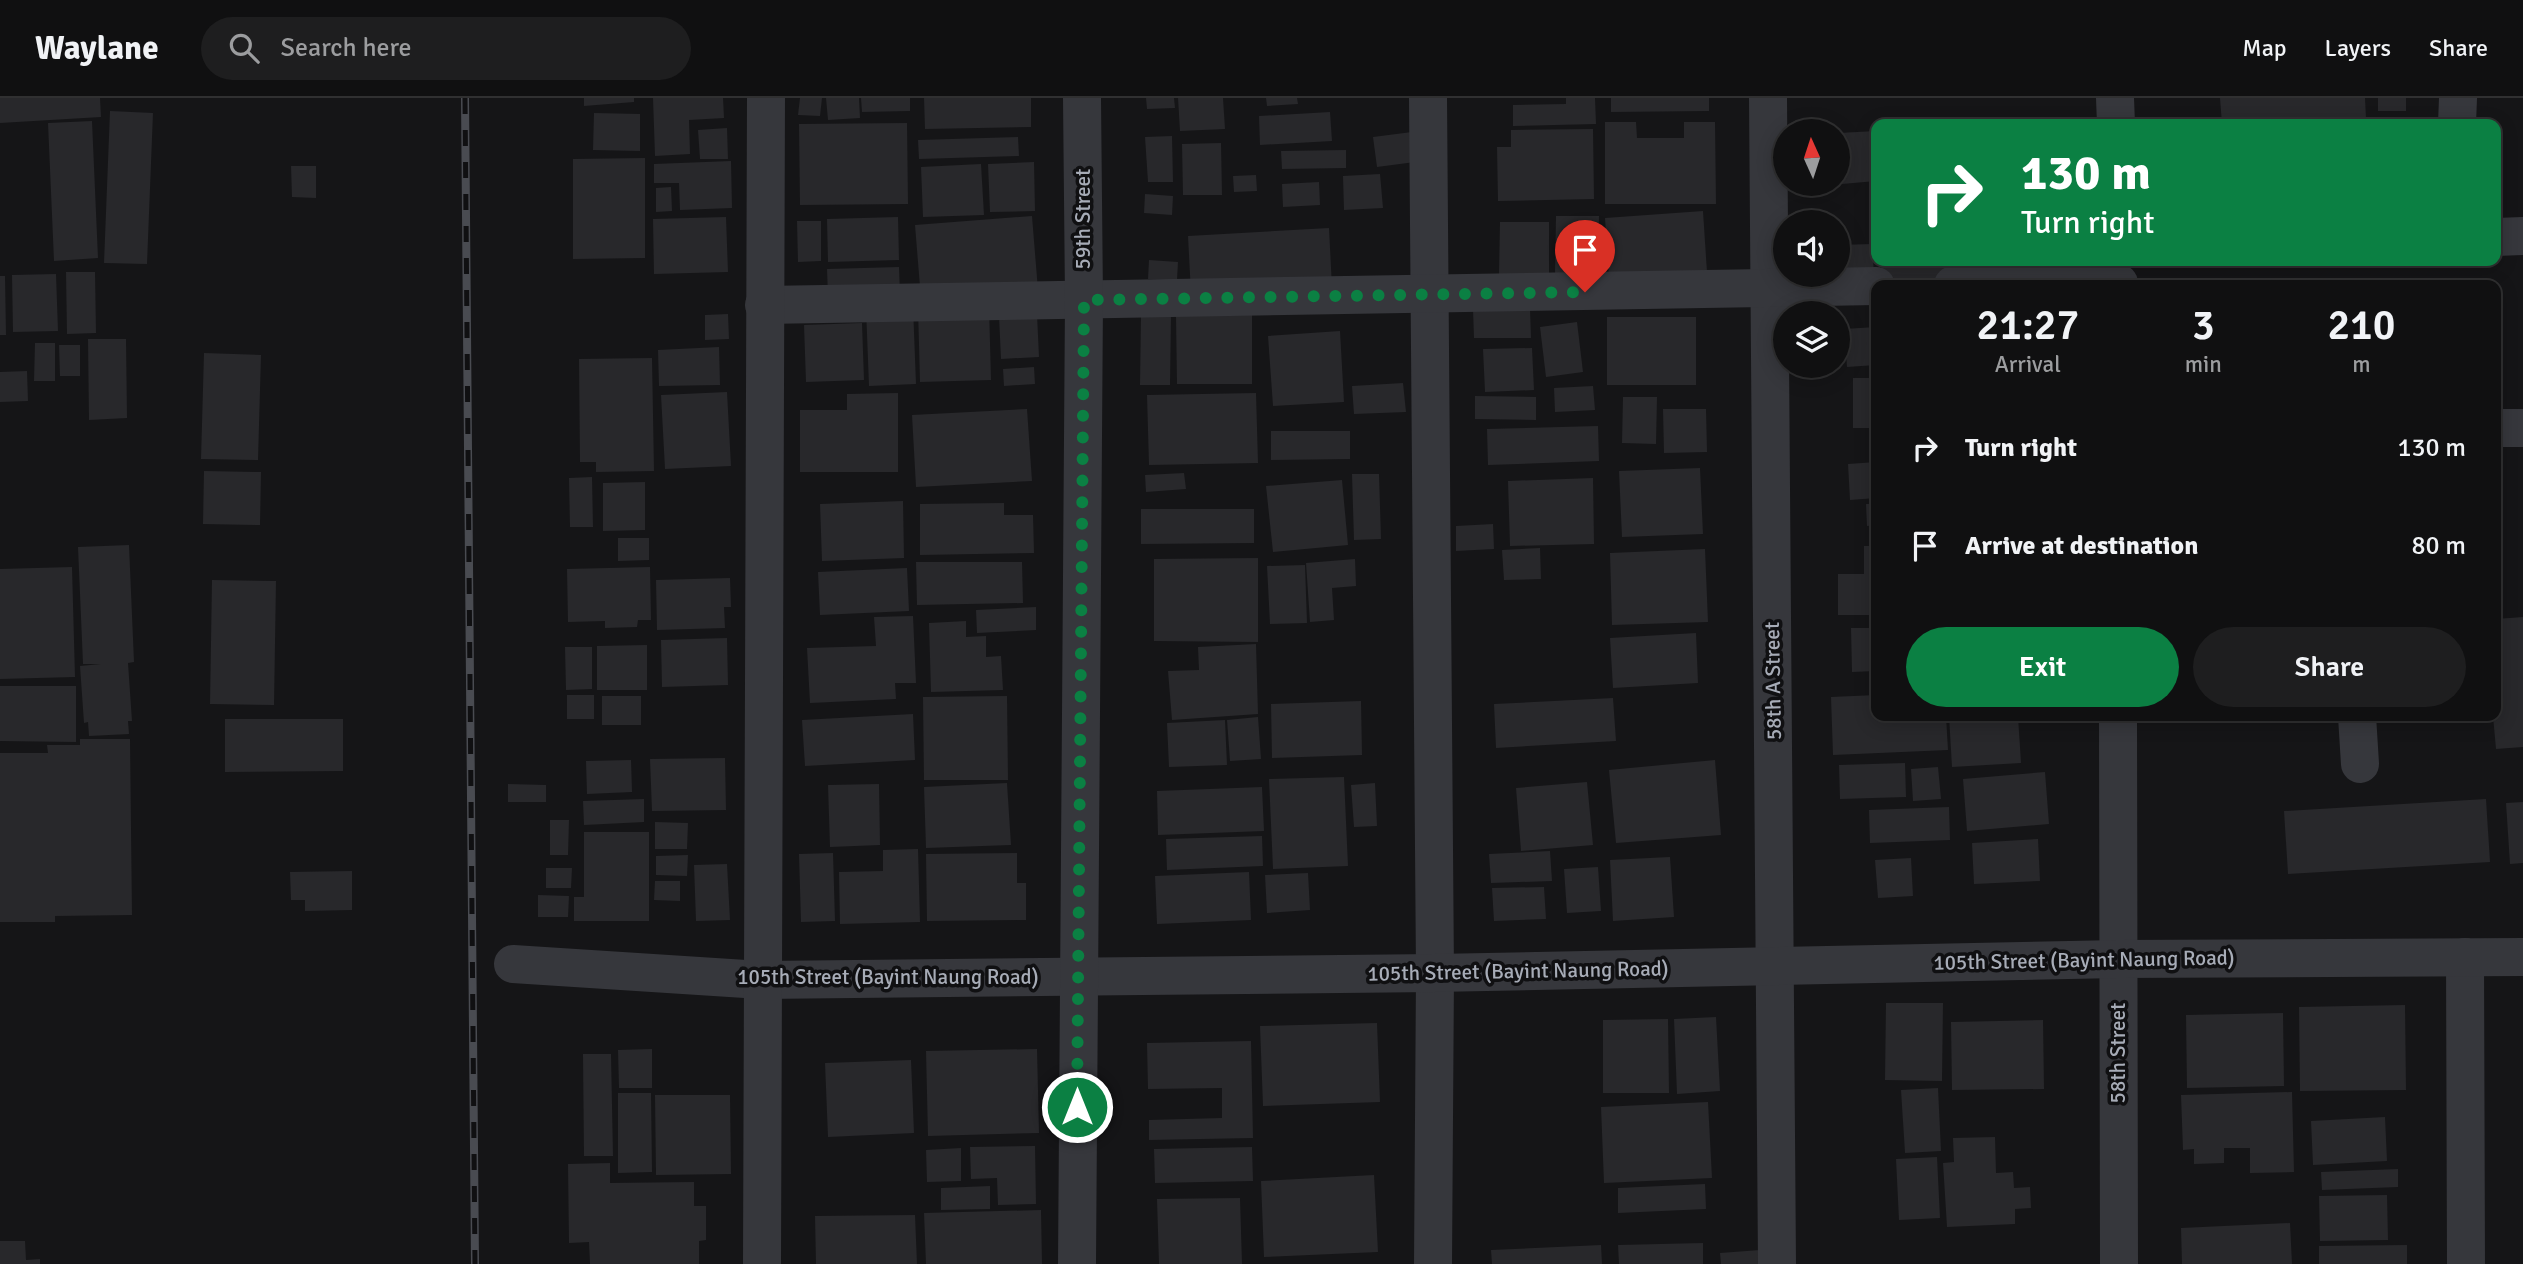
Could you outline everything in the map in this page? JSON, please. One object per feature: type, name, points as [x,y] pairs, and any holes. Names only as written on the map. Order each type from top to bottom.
[{"type":"street","points":[[762,1264],[766,98]]},
{"type":"street","name":"59th Street","points":[[1077,1264],[1084,300],[1082,98]]},
{"type":"street","points":[[1428,98],[1435,973],[1433,1264]]},
{"type":"street","name":"58th A Street","points":[[1768,98],[1777,965],[1777,1264]]},
{"type":"street","points":[[2115,98],[2116,119]]},
{"type":"street","points":[[2457,119],[2458,98]]},
{"type":"street","points":[[2501,237],[2523,236]]},
{"type":"street","points":[[2045,280],[2119,276]]},
{"type":"street","points":[[764,305],[1871,286]]},
{"type":"street","points":[[2501,428],[2523,428]]},
{"type":"street","name":"58th Street","points":[[2118,721],[2119,1264]]},
{"type":"street","points":[[2357,721],[2360,764]]},
{"type":"street","points":[[2465,957],[2466,1264]]},
{"type":"street","name":"105th Street (Bayint Naung Road)","points":[[513,964],[761,980],[1435,973],[2118,959],[2523,957]]},
{"type":"building","points":[[0,98],[100,98],[101,117],[0,123]]},
{"type":"building","points":[[584,98],[634,98],[634,102],[584,106]]},
{"type":"building","points":[[653,98],[723,98],[724,118],[689,120],[690,154],[655,156]]},
{"type":"building","points":[[800,98],[822,98],[820,116],[798,115]]},
{"type":"building","points":[[826,98],[859,98],[860,118],[828,120]]},
{"type":"building","points":[[861,98],[910,98],[910,111],[862,112]]},
{"type":"building","points":[[924,98],[1031,98],[1031,127],[925,129]]},
{"type":"building","points":[[1146,98],[1174,98],[1175,108],[1147,109]]},
{"type":"building","points":[[1178,98],[1223,98],[1225,129],[1180,131]]},
{"type":"building","points":[[1266,98],[1297,98],[1298,104],[1267,106]]},
{"type":"building","points":[[1566,98],[1595,98],[1596,124],[1513,126],[1513,105],[1566,104]]},
{"type":"building","points":[[1611,98],[1709,98],[1709,111],[1611,112]]},
{"type":"building","points":[[2220,98],[2365,98],[2366,118],[2222,119]]},
{"type":"building","points":[[2378,98],[2406,98],[2406,111],[2378,111]]},
{"type":"building","points":[[110,111],[153,113],[147,264],[104,263]]},
{"type":"building","points":[[1330,112],[1332,141],[1260,145],[1259,116]]},
{"type":"building","points":[[594,113],[640,114],[640,151],[593,150]]},
{"type":"building","points":[[92,121],[98,258],[54,261],[48,123]]},
{"type":"building","points":[[1605,122],[1636,122],[1637,138],[1684,138],[1684,122],[1715,122],[1716,204],[1605,204]]},
{"type":"building","points":[[907,123],[908,204],[800,205],[799,124]]},
{"type":"building","points":[[727,128],[728,159],[700,159],[698,130]]},
{"type":"building","points":[[1593,129],[1594,199],[1498,201],[1497,147],[1511,147],[1511,130]]},
{"type":"building","points":[[1871,131],[1871,181],[1850,183],[1850,132]]},
{"type":"building","points":[[1412,132],[1415,162],[1377,167],[1373,137]]},
{"type":"building","points":[[1172,136],[1173,182],[1148,182],[1145,137]]},
{"type":"building","points":[[1018,137],[1019,156],[919,159],[918,140]]},
{"type":"building","points":[[1221,143],[1222,195],[1183,195],[1182,144]]},
{"type":"building","points":[[1346,150],[1346,168],[1282,169],[1281,151]]},
{"type":"building","points":[[645,158],[645,258],[573,259],[573,159]]},
{"type":"building","points":[[731,161],[732,208],[680,210],[679,183],[654,183],[654,164]]},
{"type":"building","points":[[1034,162],[1035,211],[990,212],[988,164]]},
{"type":"building","points":[[981,164],[984,215],[923,217],[921,167]]},
{"type":"building","points":[[291,166],[316,166],[316,198],[292,197]]},
{"type":"building","points":[[1380,174],[1383,208],[1344,210],[1343,176]]},
{"type":"building","points":[[1256,175],[1257,191],[1234,192],[1233,176]]},
{"type":"building","points":[[1319,182],[1320,205],[1283,207],[1282,184]]},
{"type":"building","points":[[671,187],[672,211],[656,212],[656,188]]},
{"type":"building","points":[[1145,194],[1173,196],[1172,215],[1144,213]]},
{"type":"building","points":[[1703,211],[1707,272],[1609,279],[1605,218]]},
{"type":"building","points":[[1032,216],[1038,290],[921,299],[915,225]]},
{"type":"building","points":[[1556,216],[1599,216],[1598,275],[1555,274]]},
{"type":"building","points":[[726,217],[728,272],[654,274],[653,219]]},
{"type":"building","points":[[898,217],[899,260],[828,262],[827,219]]},
{"type":"building","points":[[797,221],[821,221],[821,261],[798,262]]},
{"type":"building","points":[[1500,222],[1549,222],[1549,274],[1499,274]]},
{"type":"building","points":[[1329,228],[1332,287],[1191,294],[1188,236]]},
{"type":"building","points":[[1871,244],[1871,266],[1873,266],[1874,275],[1850,276],[1850,245]]},
{"type":"building","points":[[1149,260],[1178,262],[1177,280],[1148,279]]},
{"type":"building","points":[[1881,266],[1960,266],[1961,279],[1882,280]]},
{"type":"building","points":[[1984,266],[2075,266],[2076,280],[2058,280],[1985,276]]},
{"type":"building","points":[[899,267],[900,294],[828,296],[827,269]]},
{"type":"building","points":[[66,272],[95,272],[96,333],[67,334]]},
{"type":"building","points":[[56,274],[58,331],[13,332],[12,275]]},
{"type":"building","points":[[0,276],[5,276],[6,335],[0,335]]},
{"type":"building","points":[[913,306],[916,384],[869,386],[866,308]]},
{"type":"building","points":[[989,306],[991,380],[920,382],[918,308]]},
{"type":"building","points":[[1473,309],[1530,309],[1531,338],[1474,338]]},
{"type":"building","points":[[728,314],[729,339],[705,340],[705,315]]},
{"type":"building","points":[[1037,314],[1039,357],[1001,359],[999,316]]},
{"type":"building","points":[[1141,315],[1171,315],[1170,385],[1140,385]]},
{"type":"building","points":[[1252,315],[1252,384],[1177,384],[1176,316]]},
{"type":"building","points":[[1607,317],[1696,317],[1696,385],[1607,385]]},
{"type":"building","points":[[1577,322],[1583,372],[1546,377],[1540,327]]},
{"type":"building","points":[[862,323],[864,380],[806,382],[804,325]]},
{"type":"building","points":[[1871,327],[1871,365],[1850,367],[1850,329]]},
{"type":"building","points":[[1340,331],[1344,402],[1273,406],[1268,336]]},
{"type":"building","points":[[88,339],[126,339],[127,418],[89,420]]},
{"type":"building","points":[[35,343],[55,343],[55,381],[34,381]]},
{"type":"building","points":[[59,345],[80,345],[80,376],[60,376]]},
{"type":"building","points":[[719,347],[720,385],[659,386],[658,350]]},
{"type":"building","points":[[1532,348],[1534,390],[1485,392],[1483,349]]},
{"type":"building","points":[[204,353],[261,355],[258,460],[201,459]]},
{"type":"building","points":[[652,358],[654,471],[596,472],[596,462],[580,462],[579,359]]},
{"type":"building","points":[[1034,367],[1035,384],[1004,386],[1003,369]]},
{"type":"building","points":[[27,371],[28,401],[0,402],[0,372]]},
{"type":"building","points":[[1853,378],[1871,378],[1871,428],[1853,428]]},
{"type":"building","points":[[1403,383],[1406,412],[1354,414],[1352,386]]},
{"type":"building","points":[[1593,386],[1595,410],[1555,412],[1554,388]]},
{"type":"building","points":[[727,392],[731,466],[665,469],[661,395]]},
{"type":"building","points":[[898,393],[898,472],[800,472],[800,410],[847,410],[847,394]]},
{"type":"building","points":[[1256,393],[1258,463],[1149,465],[1147,395]]},
{"type":"building","points":[[1475,396],[1536,397],[1536,420],[1475,419]]},
{"type":"building","points":[[1623,397],[1657,397],[1656,444],[1622,443]]},
{"type":"building","points":[[1027,409],[1032,481],[916,487],[912,415]]},
{"type":"building","points":[[1663,409],[1706,409],[1707,452],[1664,453]]},
{"type":"building","points":[[1598,426],[1599,461],[1488,465],[1487,429]]},
{"type":"building","points":[[1271,431],[1350,431],[1350,459],[1271,460]]},
{"type":"building","points":[[1871,462],[1871,498],[1850,500],[1848,464]]},
{"type":"building","points":[[1700,468],[1703,534],[1622,537],[1619,471]]},
{"type":"building","points":[[204,471],[261,472],[260,525],[203,524]]},
{"type":"building","points":[[1184,473],[1186,489],[1146,492],[1145,475]]},
{"type":"building","points":[[1352,474],[1379,474],[1381,539],[1354,540]]},
{"type":"building","points":[[592,477],[593,527],[570,527],[569,478]]},
{"type":"building","points":[[1593,478],[1594,544],[1510,546],[1508,481]]},
{"type":"building","points":[[1342,480],[1348,545],[1273,552],[1266,486]]},
{"type":"building","points":[[645,482],[645,530],[603,531],[603,483]]},
{"type":"building","points":[[903,501],[904,558],[822,561],[820,504]]},
{"type":"building","points":[[1004,503],[1004,515],[1033,515],[1034,553],[920,555],[920,504]]},
{"type":"building","points":[[1866,504],[1871,504],[1871,526],[1867,526]]},
{"type":"building","points":[[1141,509],[1254,509],[1254,543],[1141,544]]},
{"type":"building","points":[[1493,524],[1494,549],[1456,551],[1456,526]]},
{"type":"building","points":[[618,538],[649,538],[649,560],[618,561]]},
{"type":"building","points":[[129,545],[134,662],[128,663],[132,721],[128,721],[129,734],[89,736],[88,722],[84,723],[80,666],[101,664],[83,664],[78,547]]},
{"type":"building","points":[[1864,546],[1871,546],[1871,615],[1838,615],[1838,574],[1864,574]]},
{"type":"building","points":[[1540,548],[1541,579],[1504,580],[1502,550]]},
{"type":"building","points":[[1705,549],[1708,622],[1612,625],[1610,553]]},
{"type":"building","points":[[1258,558],[1258,642],[1154,641],[1154,559]]},
{"type":"building","points":[[1355,559],[1356,586],[1332,588],[1334,620],[1310,622],[1306,563]]},
{"type":"building","points":[[916,562],[1022,562],[1023,603],[917,605]]},
{"type":"building","points":[[1305,565],[1307,623],[1270,624],[1267,566]]},
{"type":"building","points":[[72,567],[75,677],[0,679],[0,569]]},
{"type":"building","points":[[650,567],[651,620],[638,620],[637,627],[605,628],[605,621],[568,622],[567,569]]},
{"type":"building","points":[[907,568],[909,611],[820,615],[818,572]]},
{"type":"building","points":[[730,578],[731,607],[724,607],[725,628],[657,630],[656,580]]},
{"type":"building","points":[[212,580],[276,581],[274,705],[210,704]]},
{"type":"building","points":[[1036,607],[1036,630],[977,633],[976,610]]},
{"type":"building","points":[[913,616],[916,683],[895,683],[896,699],[810,703],[807,648],[876,646],[874,617]]},
{"type":"building","points":[[2523,617],[2523,747],[2496,749],[2493,721],[2501,721],[2501,619]]},
{"type":"building","points":[[966,621],[966,637],[986,636],[986,657],[1001,656],[1003,690],[931,692],[929,623]]},
{"type":"building","points":[[1851,628],[1871,628],[1871,671],[1852,672]]},
{"type":"building","points":[[1696,633],[1698,683],[1613,688],[1610,638]]},
{"type":"building","points":[[727,638],[728,685],[662,687],[661,640]]},
{"type":"building","points":[[1256,644],[1258,714],[1172,720],[1168,671],[1199,670],[1198,647]]},
{"type":"building","points":[[647,645],[647,690],[597,690],[597,646]]},
{"type":"building","points":[[565,647],[592,647],[592,689],[566,690]]},
{"type":"building","points":[[0,686],[76,686],[76,742],[0,741]]},
{"type":"building","points":[[567,695],[594,695],[594,719],[567,719]]},
{"type":"building","points":[[1871,695],[1871,721],[1946,721],[1948,750],[1833,755],[1831,697]]},
{"type":"building","points":[[602,696],[641,696],[641,725],[602,725]]},
{"type":"building","points":[[1007,696],[1008,780],[924,780],[923,697]]},
{"type":"building","points":[[1613,698],[1616,741],[1496,748],[1494,704]]},
{"type":"building","points":[[1361,701],[1362,755],[1272,758],[1271,704]]},
{"type":"building","points":[[913,714],[915,760],[805,766],[802,720]]},
{"type":"building","points":[[1258,717],[1261,759],[1230,761],[1227,720]]},
{"type":"building","points":[[225,719],[343,719],[343,771],[225,772]]},
{"type":"building","points":[[1225,720],[1227,765],[1169,767],[1167,723]]},
{"type":"building","points":[[1949,721],[2018,721],[2021,763],[1952,767]]},
{"type":"building","points":[[80,739],[130,739],[132,915],[55,916],[55,922],[0,922],[0,753],[48,753],[47,745],[80,745]]},
{"type":"building","points":[[725,758],[726,810],[652,811],[650,759]]},
{"type":"building","points":[[631,760],[632,792],[587,794],[586,761]]},
{"type":"building","points":[[1715,760],[1721,835],[1616,843],[1609,770]]},
{"type":"building","points":[[1905,763],[1906,797],[1840,799],[1839,765]]},
{"type":"building","points":[[1938,767],[1941,799],[1913,801],[1911,769]]},
{"type":"building","points":[[2045,772],[2049,824],[1967,831],[1963,779]]},
{"type":"building","points":[[1344,777],[1348,866],[1273,869],[1269,779]]},
{"type":"building","points":[[1587,782],[1593,845],[1521,851],[1516,788]]},
{"type":"building","points":[[1007,783],[1011,845],[926,848],[924,787]]},
{"type":"building","points":[[1375,783],[1377,826],[1354,827],[1351,785]]},
{"type":"building","points":[[508,784],[546,785],[546,802],[508,802]]},
{"type":"building","points":[[879,784],[880,845],[830,847],[828,785]]},
{"type":"building","points":[[1262,787],[1264,831],[1158,835],[1157,791]]},
{"type":"building","points":[[644,799],[644,822],[584,825],[583,801]]},
{"type":"building","points":[[2486,799],[2490,862],[2288,874],[2284,811]]},
{"type":"building","points":[[2523,802],[2523,863],[2510,864],[2506,803]]},
{"type":"building","points":[[1949,807],[1950,840],[1870,843],[1869,810]]},
{"type":"building","points":[[550,820],[569,820],[568,855],[550,855]]},
{"type":"building","points":[[655,822],[688,823],[687,849],[655,849]]},
{"type":"building","points":[[584,832],[649,832],[649,921],[574,921],[574,897],[584,897]]},
{"type":"building","points":[[1262,836],[1263,866],[1167,870],[1166,839]]},
{"type":"building","points":[[2038,839],[2040,881],[1974,884],[1972,843]]},
{"type":"building","points":[[918,849],[920,922],[840,924],[839,872],[883,871],[883,850]]},
{"type":"building","points":[[1550,851],[1552,881],[1491,883],[1489,854]]},
{"type":"building","points":[[833,853],[835,921],[801,922],[799,854]]},
{"type":"building","points":[[1017,853],[1017,883],[1026,883],[1026,920],[927,921],[926,854]]},
{"type":"building","points":[[688,855],[687,876],[656,875],[656,856]]},
{"type":"building","points":[[1670,857],[1674,917],[1613,921],[1610,860]]},
{"type":"building","points":[[1911,858],[1913,896],[1878,898],[1875,860]]},
{"type":"building","points":[[727,864],[730,920],[696,921],[694,865]]},
{"type":"building","points":[[1598,867],[1601,911],[1567,913],[1564,869]]},
{"type":"building","points":[[546,868],[572,868],[571,888],[546,888]]},
{"type":"building","points":[[352,871],[352,910],[305,911],[305,900],[291,900],[290,872]]},
{"type":"building","points":[[1249,872],[1251,920],[1157,924],[1155,876]]},
{"type":"building","points":[[1308,873],[1310,910],[1267,913],[1265,875]]},
{"type":"building","points":[[655,881],[680,881],[680,901],[654,900]]},
{"type":"building","points":[[1544,887],[1546,919],[1494,921],[1492,888]]},
{"type":"building","points":[[538,895],[569,896],[568,917],[538,917]]},
{"type":"building","points":[[1886,1003],[1943,1003],[1942,1081],[1885,1080]]},
{"type":"building","points":[[2405,1005],[2406,1090],[2300,1091],[2299,1007]]},
{"type":"building","points":[[2283,1013],[2284,1086],[2187,1088],[2186,1015]]},
{"type":"building","points":[[1716,1017],[1720,1091],[1677,1094],[1674,1019]]},
{"type":"building","points":[[1668,1019],[1669,1093],[1603,1093],[1603,1020]]},
{"type":"building","points":[[2043,1020],[2044,1089],[1952,1090],[1951,1022]]},
{"type":"building","points":[[1377,1023],[1380,1102],[1263,1106],[1260,1026]]},
{"type":"building","points":[[1251,1041],[1253,1138],[1149,1140],[1149,1120],[1222,1118],[1222,1088],[1148,1089],[1147,1043]]},
{"type":"building","points":[[652,1049],[652,1088],[619,1088],[618,1050]]},
{"type":"building","points":[[1037,1049],[1039,1133],[928,1136],[926,1051]]},
{"type":"building","points":[[583,1054],[611,1054],[613,1156],[584,1156]]},
{"type":"building","points":[[911,1060],[914,1133],[828,1137],[825,1063]]},
{"type":"building","points":[[1938,1088],[1941,1151],[1905,1153],[1901,1090]]},
{"type":"building","points":[[2292,1092],[2294,1172],[2250,1173],[2250,1148],[2224,1148],[2224,1163],[2194,1164],[2194,1149],[2183,1150],[2181,1095]]},
{"type":"building","points":[[618,1093],[651,1093],[652,1172],[618,1173]]},
{"type":"building","points":[[655,1095],[730,1095],[731,1174],[656,1175]]},
{"type":"building","points":[[1708,1102],[1712,1178],[1604,1183],[1601,1107]]},
{"type":"building","points":[[2385,1117],[2387,1161],[2313,1165],[2311,1121]]},
{"type":"building","points":[[1995,1137],[1996,1173],[2013,1172],[2014,1188],[2030,1187],[2031,1208],[2015,1209],[2015,1224],[1947,1227],[1943,1163],[1954,1162],[1953,1138]]},
{"type":"building","points":[[1035,1146],[1036,1204],[998,1205],[997,1178],[971,1179],[970,1147]]},
{"type":"building","points":[[1252,1147],[1253,1181],[1155,1183],[1154,1149]]},
{"type":"building","points":[[961,1148],[961,1181],[927,1182],[926,1150]]},
{"type":"building","points":[[1937,1157],[1940,1218],[1899,1220],[1896,1159]]},
{"type":"building","points":[[610,1163],[610,1183],[694,1182],[694,1206],[706,1206],[706,1240],[699,1241],[699,1264],[590,1264],[589,1242],[569,1243],[568,1164]]},
{"type":"building","points":[[2398,1169],[2398,1187],[2322,1190],[2321,1172]]},
{"type":"building","points":[[1374,1175],[1378,1252],[1264,1257],[1261,1181]]},
{"type":"building","points":[[1705,1184],[1706,1209],[1618,1213],[1618,1188]]},
{"type":"building","points":[[990,1186],[990,1209],[941,1210],[941,1188]]},
{"type":"building","points":[[2387,1195],[2388,1240],[2320,1241],[2319,1196]]},
{"type":"building","points":[[1240,1198],[1242,1264],[1159,1264],[1157,1199]]},
{"type":"building","points":[[1041,1210],[1042,1264],[926,1264],[924,1213]]},
{"type":"building","points":[[915,1215],[917,1264],[816,1264],[815,1216]]},
{"type":"building","points":[[2290,1223],[2292,1264],[2182,1264],[2181,1228]]},
{"type":"building","points":[[0,1241],[25,1241],[26,1260],[40,1259],[40,1264],[0,1264]]},
{"type":"building","points":[[1703,1243],[1703,1264],[1619,1264],[1618,1245]]},
{"type":"building","points":[[1601,1245],[1602,1264],[1492,1264],[1491,1250]]},
{"type":"building","points":[[2407,1245],[2407,1264],[2319,1264],[2319,1246]]},
{"type":"building","points":[[1760,1250],[1761,1264],[1721,1264],[1720,1253]]},
{"type":"railway","points":[[465,98],[475,1264]]},
{"type":"route","points":[[1077,1107],[1084,300],[1585,292]]}]
